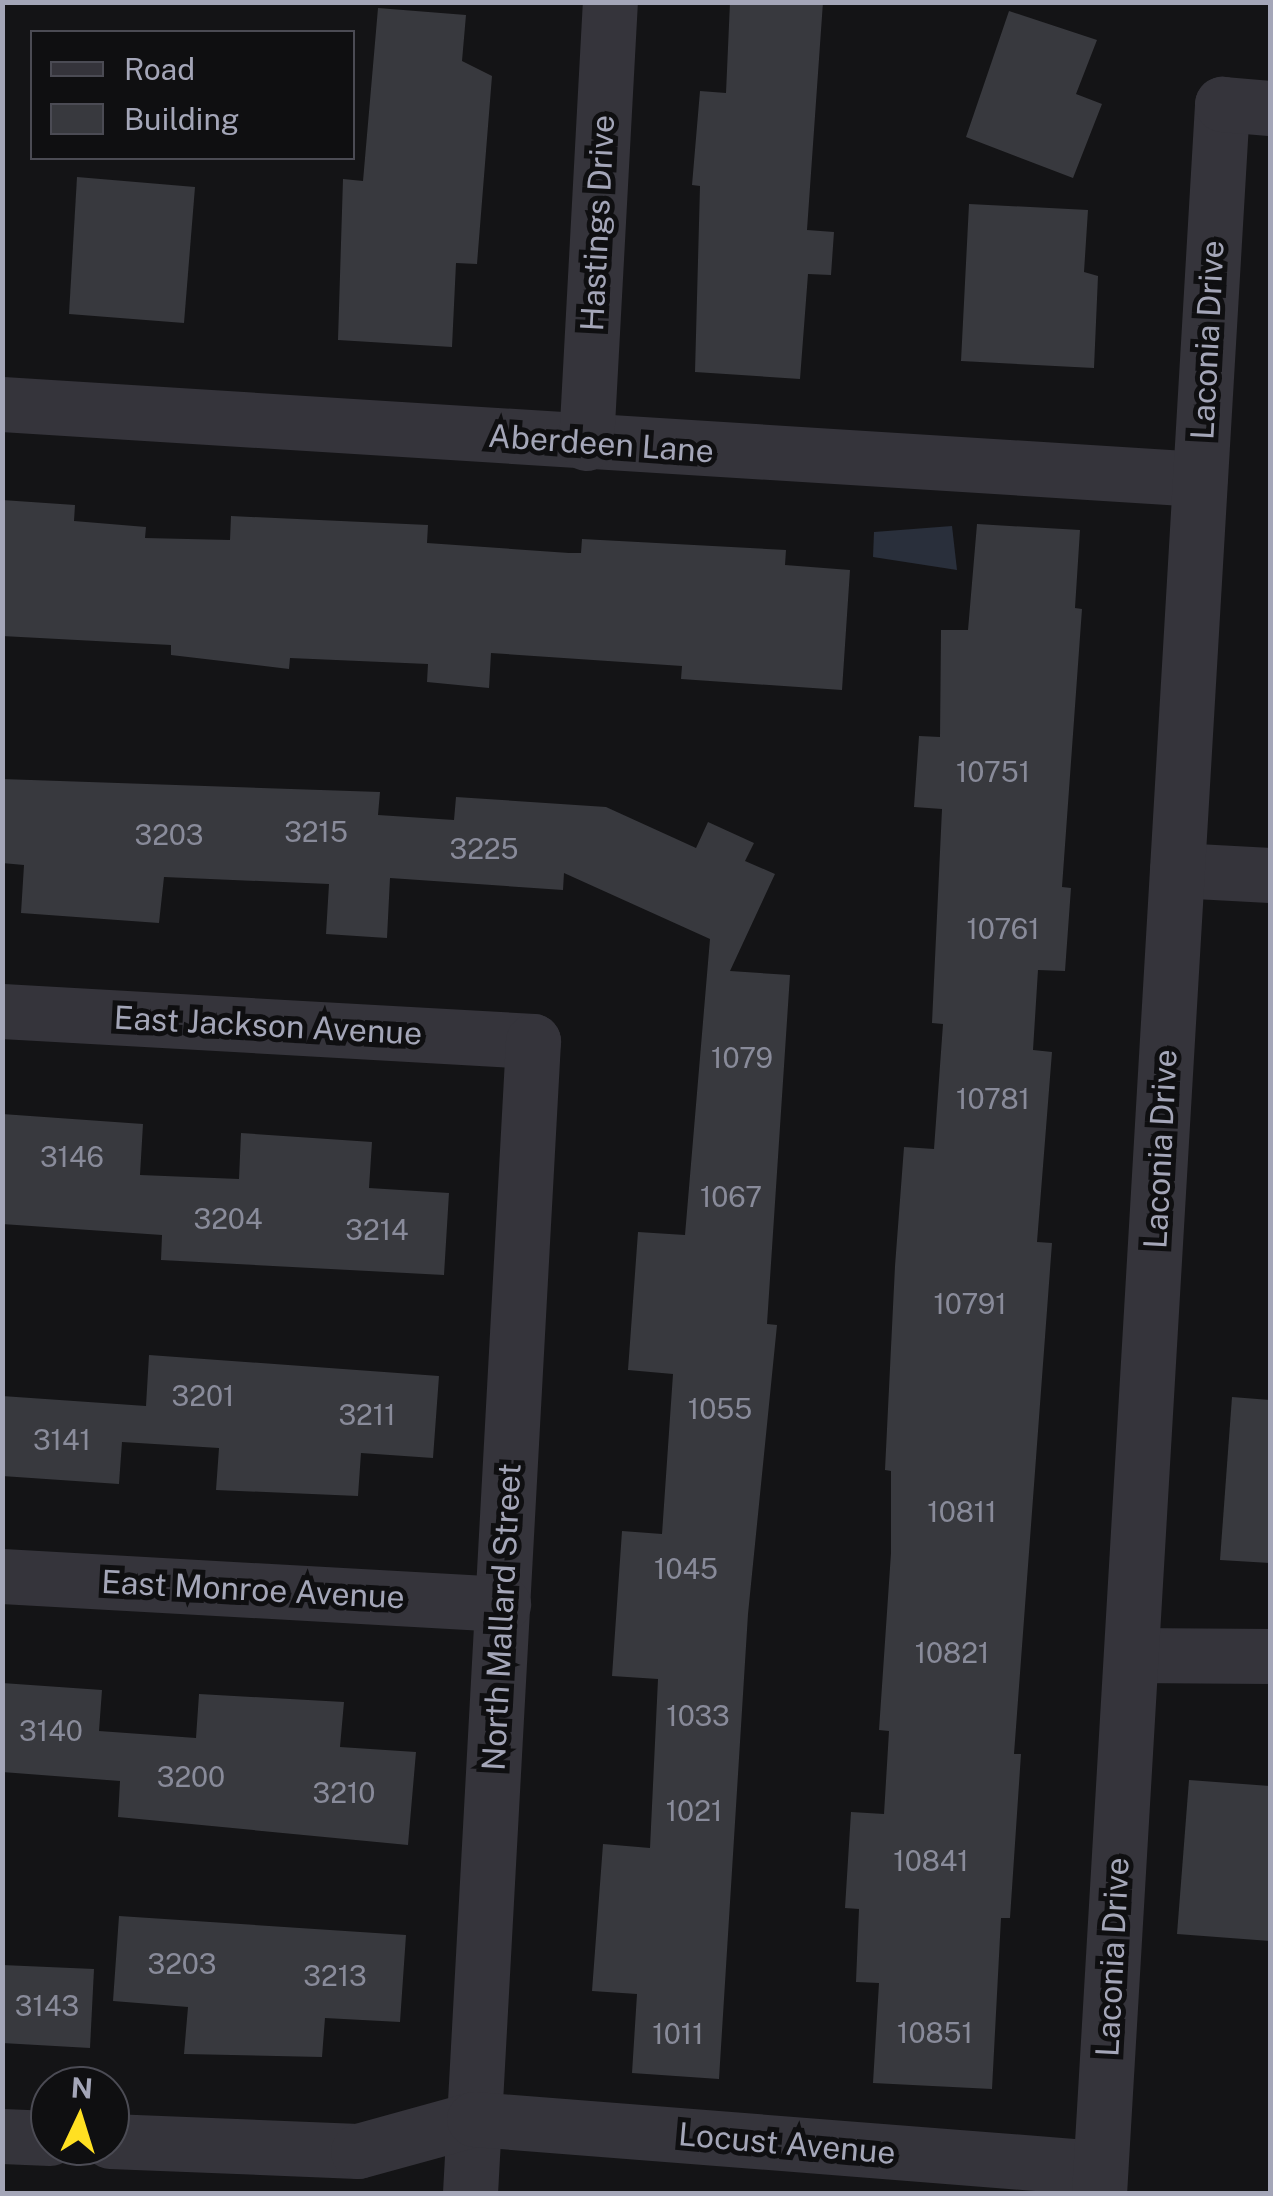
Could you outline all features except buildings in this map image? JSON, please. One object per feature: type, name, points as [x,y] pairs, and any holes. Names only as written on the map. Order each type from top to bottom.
[{"type":"street","name":"Hastings Drive","points":[[586,443],[610,2]]},
{"type":"street","name":"Laconia Drive","points":[[1100,2181],[1200,479],[1246,106]]},
{"type":"street","name":"Aberdeen Lane","points":[[2,404],[1200,479]]},
{"type":"street","points":[[1177,870],[1270,874]]},
{"type":"street","name":"East Jackson Avenue","points":[[2,1011],[533,1041]]},
{"type":"street","name":"North Mallard Street","points":[[470,2194],[533,1041]]},
{"type":"street","name":"East Monroe Avenue","points":[[2,1576],[502,1604]]},
{"type":"street","points":[[1131,1655],[1270,1656]]},
{"type":"street","name":"Locust Avenue","points":[[130,2142],[358,2151],[474,2119],[1100,2181]]},
{"type":"street","points":[[2,2136],[30,2137]]},
{"type":"water","points":[[952,526],[957,570],[873,557],[874,532]]}]
